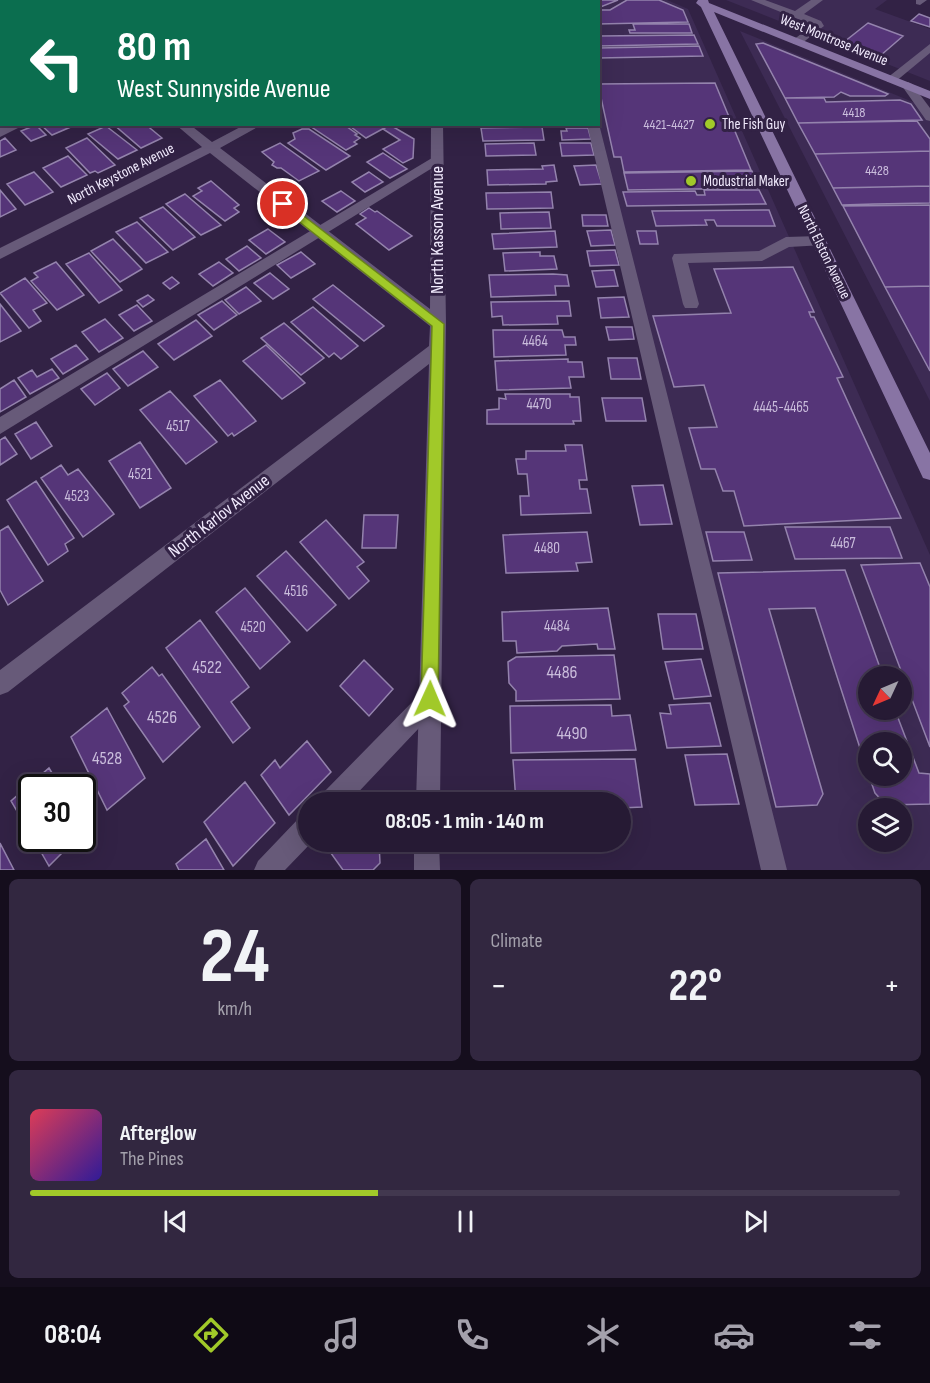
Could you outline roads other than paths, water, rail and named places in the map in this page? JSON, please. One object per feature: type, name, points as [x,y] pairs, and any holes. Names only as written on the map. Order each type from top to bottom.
[{"type":"main road","name":"West Montrose Avenue","points":[[701,1],[930,95]]},
{"type":"main road","name":"North Elston Avenue","points":[[701,1],[930,472]]},
{"type":"street","points":[[796,15],[818,0]]},
{"type":"street","points":[[763,1],[819,26],[797,42]]},
{"type":"street","points":[[891,80],[930,47]]},
{"type":"street","points":[[908,86],[930,117]]},
{"type":"street","points":[[0,133],[16,126]]},
{"type":"street","points":[[183,126],[438,324]]},
{"type":"street","name":"North Keystone Avenue","points":[[0,254],[253,126]]},
{"type":"street","name":"North Kasson Avenue","points":[[428,792],[438,324],[437,126]]},
{"type":"street","points":[[593,126],[774,870]]},
{"type":"street","points":[[0,426],[437,159]]},
{"type":"street","points":[[691,304],[679,258],[762,256],[786,242],[819,241]]},
{"type":"street","name":"North Karlov Avenue","points":[[0,684],[437,349]]},
{"type":"street","points":[[342,792],[430,699]]},
{"type":"street","points":[[267,870],[298,838]]},
{"type":"street","points":[[427,852],[427,870]]},
{"type":"place","name":"The Fish Guy","points":[[710,124]]},
{"type":"place","name":"Modustrial Maker","points":[[691,181]]}]
